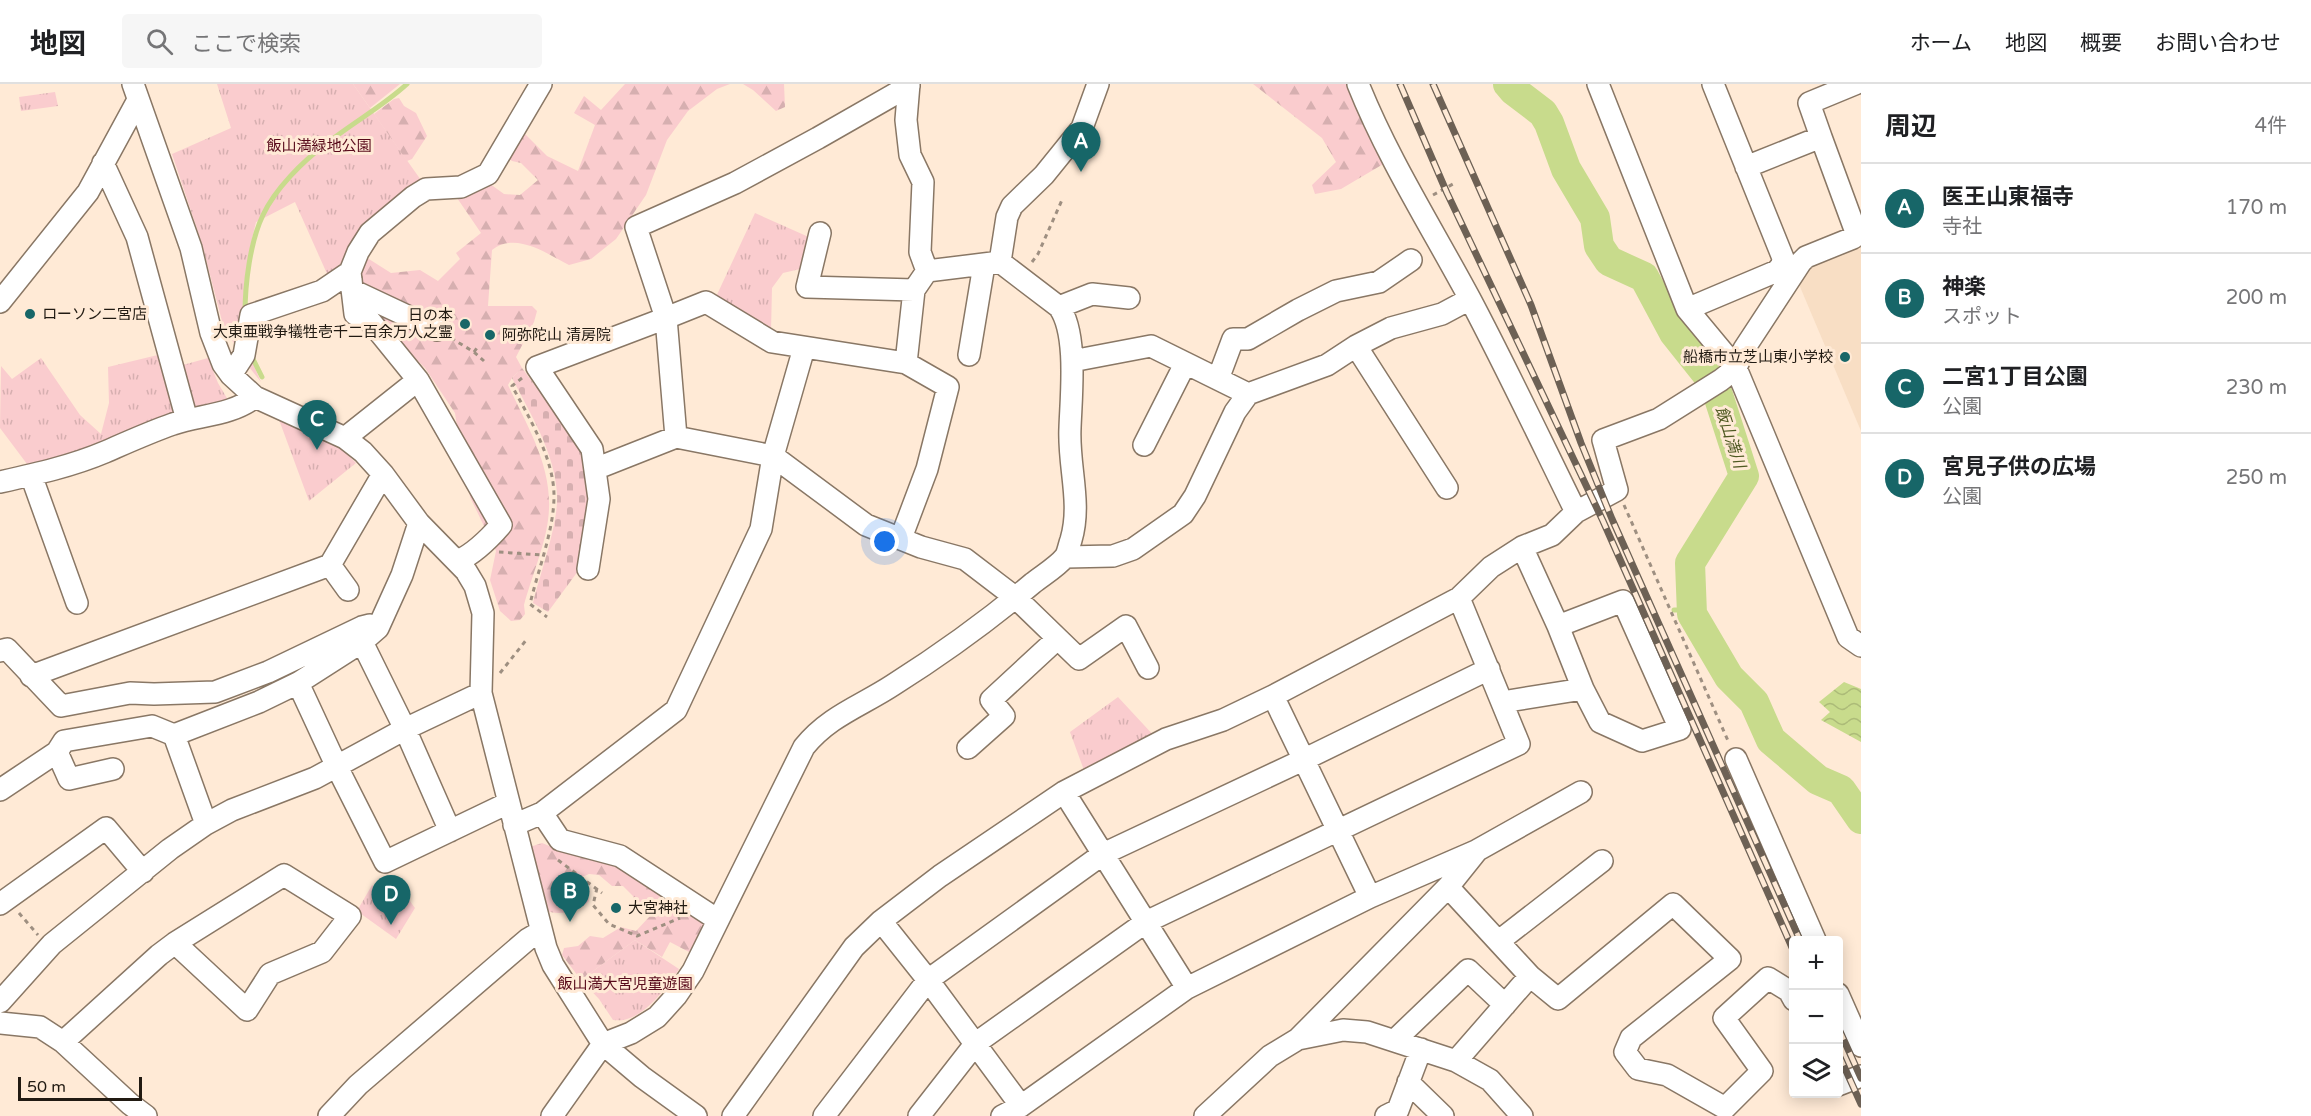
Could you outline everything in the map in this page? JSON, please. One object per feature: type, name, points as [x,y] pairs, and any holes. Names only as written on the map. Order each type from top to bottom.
[{"type":"street","points":[[458,561],[469,556],[489,540],[501,525],[418,380],[371,322],[355,314],[351,281],[358,252],[370,233],[413,197],[426,189],[461,187],[488,174],[542,84]]},
{"type":"street","points":[[969,356],[992,263],[1012,206],[1044,175],[1082,128],[1098,84]]},
{"type":"street","points":[[1358,84],[1366,106],[1470,299],[1576,512]]},
{"type":"street","points":[[1598,84],[1687,309],[1729,374],[1848,637],[1861,646]]},
{"type":"street","points":[[1687,309],[1777,271],[1782,265],[1782,258],[1713,84]]},
{"type":"street","points":[[733,1116],[854,947],[881,921],[940,876],[1064,792],[1166,739],[1223,720],[1273,696],[1459,598],[1491,567],[1522,547],[1552,535],[1576,512],[1617,490],[1603,440],[1659,419],[1729,374],[1801,262],[1806,257],[1859,233],[1809,103],[1855,84]]},
{"type":"street","points":[[909,85],[906,120],[910,155],[922,182],[920,252],[927,271]]},
{"type":"street","points":[[676,436],[666,318],[636,227],[735,183],[909,85]]},
{"type":"street","points":[[0,302],[88,192],[104,163],[135,92]]},
{"type":"street","points":[[135,92],[191,248],[211,333],[223,364],[255,398],[345,438],[363,452],[383,474],[419,523],[458,561],[475,586],[483,613],[481,693],[540,932],[553,965],[603,1044],[642,1077],[696,1116]]},
{"type":"street","points":[[1746,167],[1821,137]]},
{"type":"street","points":[[104,163],[137,237],[187,420]]},
{"type":"street","points":[[820,233],[807,287],[914,290]]},
{"type":"street","points":[[1218,379],[1233,339],[1248,339],[1336,291],[1379,282],[1411,260]]},
{"type":"street","points":[[552,1116],[603,1044],[632,1033],[657,1017],[676,996],[693,971],[710,914],[804,747],[815,734],[830,721],[892,686],[934,658],[1016,598],[1066,557],[1077,507],[1072,479],[1069,434],[1072,361],[1065,316],[1059,307],[1021,278],[992,263],[927,271],[914,290],[906,363]]},
{"type":"street","points":[[231,375],[244,354],[251,315],[351,281],[437,330]]},
{"type":"street","points":[[1059,307],[1092,294],[1129,298]]},
{"type":"street","points":[[1066,557],[1113,556],[1133,549],[1183,514],[1195,496],[1234,412],[1248,394],[1327,365],[1356,346],[1391,328],[1442,314],[1470,299]]},
{"type":"street","points":[[588,569],[599,499],[592,449],[537,367],[706,303],[772,342],[906,363],[948,387],[927,469],[900,538]]},
{"type":"street","points":[[1072,361],[1151,346],[1248,394]]},
{"type":"street","points":[[1356,346],[1447,488]]},
{"type":"street","points":[[514,825],[542,813],[676,710],[761,529],[773,456],[804,348]]},
{"type":"street","points":[[1144,446],[1185,364]]},
{"type":"street","points":[[345,438],[418,380]]},
{"type":"street","points":[[0,482],[74,463],[106,452],[140,435],[187,420],[242,407],[255,398]]},
{"type":"street","points":[[595,469],[676,436],[773,456],[866,525],[921,547],[965,559],[1016,598],[1079,659],[1126,626],[1148,668]]},
{"type":"street","points":[[31,676],[330,565],[383,474]]},
{"type":"street","points":[[32,475],[76,603]]},
{"type":"street","points":[[0,790],[57,752],[64,741],[152,726],[174,735],[259,702],[298,683],[362,642],[378,628],[402,575],[419,523]]},
{"type":"street","points":[[1522,547],[1558,626],[1583,689],[1600,722],[1642,741],[1680,729],[1623,601],[1558,626]]},
{"type":"street","points":[[330,565],[348,590]]},
{"type":"street","points":[[919,1116],[976,1043],[1146,921],[1519,744],[1459,598]]},
{"type":"street","points":[[0,651],[7,650],[61,706],[130,693],[215,692],[268,672],[362,627],[370,625],[378,628]]},
{"type":"street","points":[[968,748],[1004,716],[991,700],[1057,639]]},
{"type":"street","points":[[362,642],[405,729],[450,831]]},
{"type":"street","points":[[824,1116],[928,980],[1103,854],[1489,669]]},
{"type":"street","points":[[298,683],[385,862],[507,802]]},
{"type":"street","points":[[1502,702],[1583,689]]},
{"type":"street","points":[[0,1002],[49,948],[206,824],[232,810],[315,778],[405,729],[481,693]]},
{"type":"street","points":[[1273,696],[1370,897]]},
{"type":"street","points":[[174,735],[206,824]]},
{"type":"street","points":[[57,752],[69,779],[113,769]]},
{"type":"street","points":[[1736,759],[1813,936]]},
{"type":"street","points":[[1064,792],[1187,988]]},
{"type":"street","points":[[1002,1116],[1021,1106],[1187,988],[1370,897],[1476,851],[1581,792]]},
{"type":"street","points":[[542,813],[560,840],[620,856],[710,914]]},
{"type":"street","points":[[4,901],[106,828],[143,872]]},
{"type":"street","points":[[1205,1116],[1270,1056],[1299,1039],[1448,887],[1476,851]]},
{"type":"street","points":[[1499,941],[1602,861]]},
{"type":"street","points":[[63,1042],[159,955],[175,943],[284,875],[350,916],[322,952],[270,974],[247,1010],[175,943]]},
{"type":"street","points":[[1448,887],[1530,976],[1558,999],[1673,904],[1731,959],[1631,1038],[1625,1052],[1638,1069],[1667,1075],[1725,1108],[1762,1071],[1724,1018],[1768,978],[1789,991]]},
{"type":"street","points":[[881,921],[976,1043],[1021,1106]]},
{"type":"street","points":[[329,1116],[357,1085],[528,939],[540,932]]},
{"type":"street","points":[[1395,1040],[1468,970],[1505,1005]]},
{"type":"street","points":[[1456,1061],[1530,976]]},
{"type":"street","points":[[1843,1003],[1861,1046]]},
{"type":"street","points":[[0,1023],[40,1027],[63,1042],[146,1116]]},
{"type":"street","points":[[1299,1039],[1343,1030],[1367,1032],[1456,1061],[1490,1080],[1522,1116]]},
{"type":"street","points":[[1386,1116],[1398,1110],[1421,1049]]},
{"type":"street","points":[[1843,1083],[1861,1076]]},
{"type":"street","points":[[1408,1082],[1443,1116]]},
{"type":"path","points":[[1021,278],[1038,254],[1062,200]]},
{"type":"path","points":[[437,330],[474,352],[484,361]]},
{"type":"path","points":[[474,352],[479,345]]},
{"type":"path","points":[[512,386],[547,458],[554,495],[551,525],[530,604],[547,617]]},
{"type":"path","points":[[1617,490],[1736,759]]},
{"type":"path","points":[[489,540],[500,553],[542,555]]},
{"type":"path","points":[[500,673],[527,639]]},
{"type":"path","points":[[552,855],[602,892]]},
{"type":"path","points":[[597,888],[593,905],[609,924],[637,936],[710,914]]},
{"type":"path","points":[[4,901],[49,948]]},
{"type":"shaded area","name":"船橋市立芝山東小学校","points":[[1861,244],[1861,431],[1798,282],[1807,266]]},
{"type":"green space","name":"飯山満緑地公園","points":[[217,84],[353,84],[423,183],[328,276],[295,202],[256,222],[247,264],[243,303],[247,342],[261,382],[245,362],[223,325],[202,244],[172,154],[231,128]]},
{"type":"green space","points":[[353,84],[400,84],[370,108]]},
{"type":"green space","points":[[625,84],[730,84],[717,89],[688,111],[667,140],[646,195],[616,239],[591,259],[569,265],[541,250],[521,243],[501,245],[492,250],[488,306],[532,306],[537,311],[534,322],[516,357],[522,368],[508,385],[544,467],[549,502],[546,530],[524,605],[525,614],[520,620],[511,621],[500,611],[490,580],[496,551],[470,497],[465,454],[458,433],[455,413],[425,368],[383,326],[355,273],[361,254],[391,273],[420,270],[438,281],[460,259],[456,253],[481,233],[455,195],[486,181],[504,194],[520,195],[538,180],[521,163],[507,157],[522,131],[547,156],[578,171],[595,125],[574,113],[584,96],[601,110]]},
{"type":"green space","points":[[743,84],[784,84],[785,107],[776,111]]},
{"type":"green space","points":[[1253,84],[1350,84],[1385,163],[1341,189],[1315,194],[1312,185],[1336,162],[1322,138]]},
{"type":"green space","points":[[55,92],[58,106],[21,111],[19,97]]},
{"type":"green space","points":[[399,98],[404,106],[416,113],[427,136],[412,159],[407,161],[374,114],[394,99]]},
{"type":"green space","points":[[755,213],[811,238],[800,269],[783,273],[772,288],[771,331],[715,299]]},
{"type":"green space","points":[[166,353],[179,413],[135,427],[103,448],[30,468],[0,428],[1,366],[12,379],[41,358],[80,415],[101,434],[109,403],[108,367]]},
{"type":"green space","points":[[208,358],[228,400],[192,409],[183,365]]},
{"type":"green space","points":[[522,368],[584,451],[593,488],[581,567],[548,612],[533,603],[552,533],[557,494],[547,449],[512,378]]},
{"type":"green space","points":[[278,417],[330,437],[356,463],[309,501]]},
{"type":"green space","points":[[1118,697],[1156,738],[1085,773],[1070,732]]},
{"type":"green space","points":[[542,843],[557,849],[618,860],[710,920],[694,951],[689,952],[670,942],[662,957],[635,940],[581,980],[562,955],[564,948],[578,946],[590,936],[603,938],[621,927],[636,931],[650,916],[634,903],[633,896],[623,886],[612,886],[599,875],[589,874],[582,877],[582,887],[587,891],[589,901],[585,905],[564,913],[547,911],[530,847]]},
{"type":"green space","points":[[372,885],[385,901],[404,893],[415,908],[396,939],[357,911]]},
{"type":"green space","name":"飯山満大宮児童遊園","points":[[635,940],[679,969],[650,1005],[635,1016],[625,1020],[613,1020],[599,999],[581,980]]},
{"type":"water","points":[[1844,682],[1861,689],[1861,742],[1821,720],[1830,712],[1819,702]]},
{"type":"waterway","points":[[245,314],[247,277],[258,226],[275,195],[290,176],[317,151],[407,84]]},
{"type":"waterway","name":"飯山満川","points":[[1508,84],[1543,113],[1549,123],[1566,169],[1595,218],[1599,246],[1609,261],[1644,277],[1674,333],[1709,377],[1717,392],[1744,476],[1690,563],[1692,614],[1729,677],[1754,702],[1771,740],[1818,780],[1841,790],[1861,819]]},
{"type":"waterway","points":[[251,355],[262,377]]},
{"type":"waterway","points":[[1674,610],[1691,610]]},
{"type":"railway","points":[[1400,84],[1447,193],[1603,521],[1789,941]]},
{"type":"railway","points":[[1433,84],[1531,305],[1581,443],[1612,519],[1798,936]]},
{"type":"railway","points":[[1843,1038],[1861,1078]]},
{"type":"railway","points":[[1843,1064],[1861,1104]]},
{"type":"place","name":"医王山東福寺","points":[[1081,172]]},
{"type":"place","name":"ローソン二宮店","points":[[30,314]]},
{"type":"place","name":"日の本 大東亜戦争犠牲壱千二百余万人之霊","points":[[465,324]]},
{"type":"place","name":"阿弥陀山 清房院","points":[[490,335]]},
{"type":"place","name":"船橋市立芝山東小学校","points":[[1845,357]]},
{"type":"place","name":"二宮1丁目公園","points":[[317,450]]},
{"type":"place","name":"大宮神社","points":[[616,908]]},
{"type":"place","name":"神楽","points":[[570,922]]},
{"type":"place","name":"宮見子供の広場","points":[[391,925]]}]
